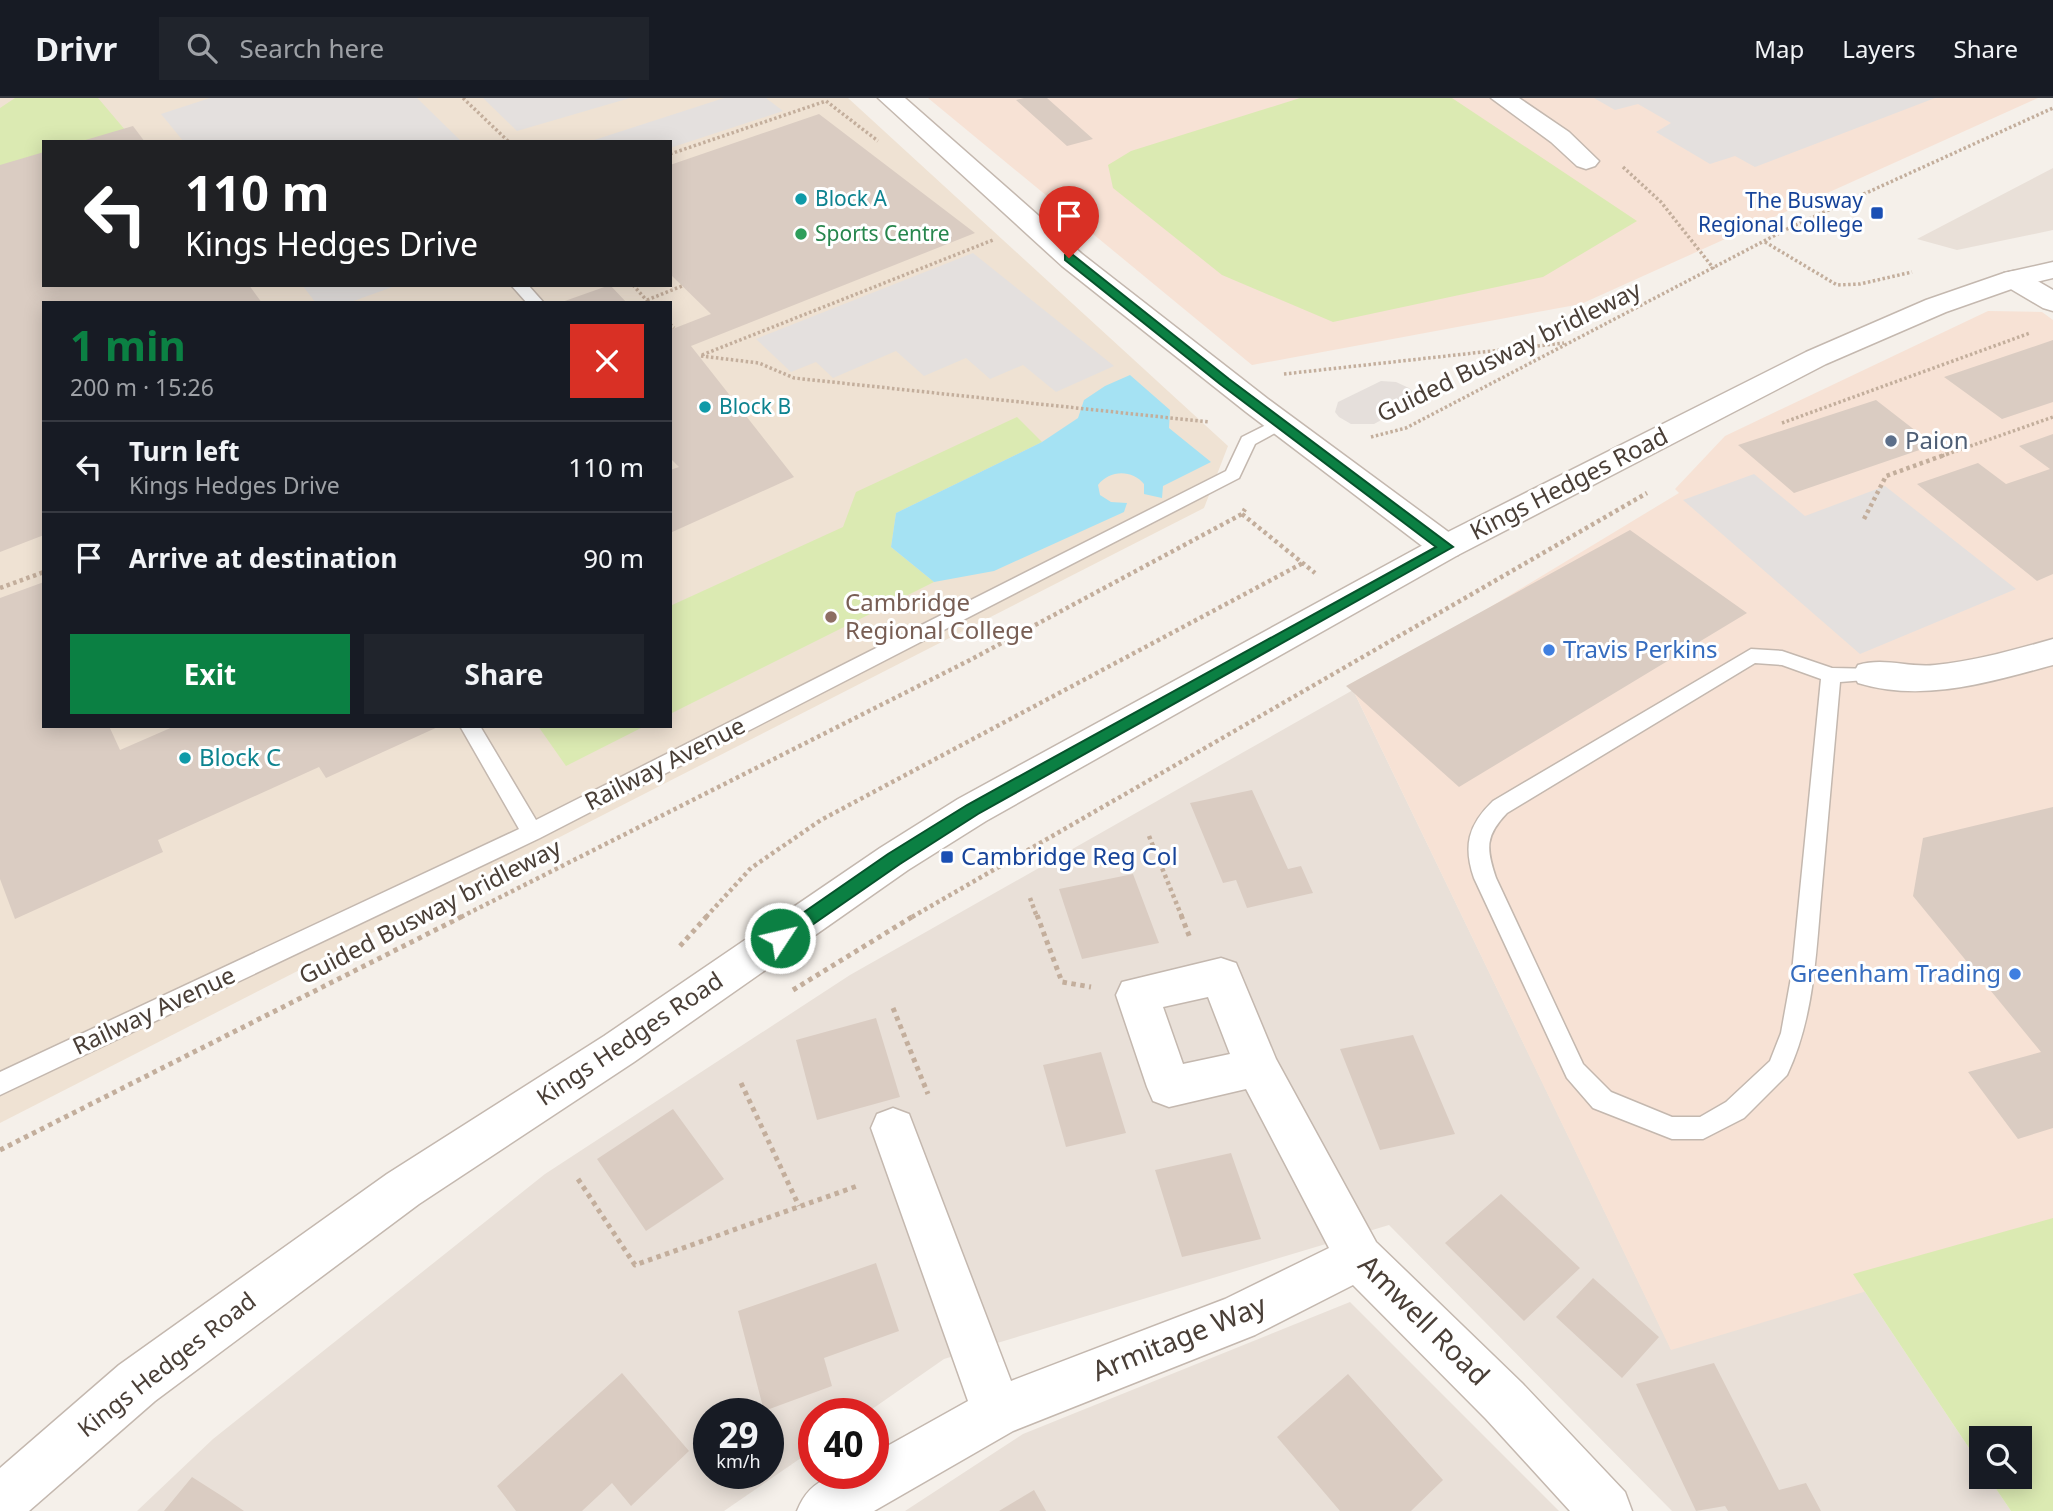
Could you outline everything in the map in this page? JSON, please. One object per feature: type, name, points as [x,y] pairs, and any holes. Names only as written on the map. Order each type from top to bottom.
[{"type":"street","points":[[890,98],[926,127],[1069,258],[1280,424],[1446,547]]},
{"type":"street","points":[[1503,98],[1560,137],[1586,161]]},
{"type":"street","name":"Kings Hedges Road","points":[[0,1502],[137,1382],[391,1197],[619,1049],[894,859],[972,810],[1446,547],[1816,358],[1936,306],[2014,279],[2053,270]]},
{"type":"street","points":[[2014,279],[2053,302]]},
{"type":"street","points":[[1871,674],[1931,679],[1980,672],[2053,652]]},
{"type":"street","points":[[1221,976],[1137,995],[1169,1087],[1257,1067]]},
{"type":"street","name":"Amwell Road","points":[[1221,976],[1257,1067],[1359,1258],[1504,1401],[1606,1511]]},
{"type":"street","points":[[900,1148],[997,1412]]},
{"type":"street","name":"Armitage Way","points":[[849,1505],[997,1412],[1238,1318],[1359,1258]]},
{"type":"lane","points":[[521,287],[534,301]]},
{"type":"lane","points":[[1248,441],[1280,424]]},
{"type":"lane","name":"Railway Avenue","points":[[0,1084],[532,832],[1233,474],[1248,441]]},
{"type":"lane","points":[[1831,675],[1804,972],[1793,1033],[1779,1068],[1735,1110],[1703,1128],[1672,1128],[1602,1100],[1575,1071],[1476,856],[1476,841],[1488,818],[1500,807],[1751,656],[1767,654],[1790,659],[1831,675],[1871,674]]},
{"type":"lane","points":[[471,728],[532,832]]},
{"type":"path","points":[[463,98],[507,140]]},
{"type":"path","points":[[672,152],[826,101],[881,143]]},
{"type":"path","name":"Guided Busway bridleway","points":[[1308,444],[1336,429],[1373,438],[1406,428],[1831,208],[2053,108]]},
{"type":"path","points":[[1615,160],[1661,202],[1714,270]]},
{"type":"path","points":[[1002,236],[701,356],[759,363],[794,378],[1082,410],[1223,422],[1248,441]]},
{"type":"path","points":[[1765,242],[1837,285],[1860,284],[1921,270]]},
{"type":"path","points":[[635,287],[648,301],[682,286]]},
{"type":"path","points":[[1781,423],[2040,329]]},
{"type":"path","points":[[1224,381],[1569,343]]},
{"type":"path","points":[[1864,519],[1886,476],[2053,417]]},
{"type":"path","name":"Guided Busway bridleway","points":[[0,1150],[970,660],[1242,514],[1260,490],[1262,467],[1248,441]]},
{"type":"path","points":[[789,992],[943,898],[1648,492]]},
{"type":"path","points":[[676,951],[751,868],[821,820],[1303,563]]},
{"type":"path","points":[[0,589],[42,573]]},
{"type":"path","points":[[1149,836],[1195,948],[1221,976]]},
{"type":"path","points":[[1030,898],[1062,982],[1137,995]]},
{"type":"path","points":[[578,1180],[635,1265],[799,1206],[900,1148],[934,1107],[893,1008]]},
{"type":"path","points":[[741,1083],[799,1206]]},
{"type":"shaded area","name":"Cambridge Regional College","points":[[0,98],[848,98],[1228,446],[1204,508],[0,1123]]},
{"type":"shaded area","points":[[210,98],[417,98],[460,140],[182,140],[161,114]]},
{"type":"shaded area","points":[[483,98],[630,98],[517,131]]},
{"type":"shaded area","points":[[724,98],[766,98],[783,111],[672,147],[672,140],[594,140]]},
{"type":"shaded area","points":[[928,98],[2038,98],[1581,304],[1252,365]]},
{"type":"shaded area","points":[[1594,98],[1935,98],[1755,167],[1735,156],[1710,164],[1656,132],[1671,123],[1638,104],[1615,110]]},
{"type":"shaded area","points":[[2053,168],[2053,230],[1957,250],[1917,239]]},
{"type":"shaded area","points":[[973,253],[1114,366],[1056,392],[1023,365],[990,379],[966,358],[924,376],[896,351],[833,378],[816,362],[791,372],[756,339]]},
{"type":"shaded area","points":[[304,287],[392,287],[354,301],[314,301]]},
{"type":"shaded area","points":[[1988,311],[2042,312],[2053,320],[2053,1235],[1671,1350],[1353,690],[1679,493],[1675,489],[1725,436]]},
{"type":"shaded area","points":[[1381,381],[1396,382],[1409,388],[1413,392],[1414,402],[1374,424],[1351,424],[1335,412],[1338,402]]},
{"type":"shaded area","points":[[1754,474],[1805,516],[1885,486],[2016,589],[1860,654],[1683,500]]},
{"type":"shaded area","points":[[1353,690],[1671,1349],[1853,1274],[1969,1448],[1969,1489],[1996,1489],[2011,1511],[1672,1511],[1389,1225],[944,1359],[888,1398],[798,1398],[798,1460],[784,1470],[784,1398],[693,1398],[693,1489],[756,1489],[724,1511],[137,1511],[213,1439],[545,1174],[850,975]]},
{"type":"shaded area","points":[[1350,1302],[1559,1511],[905,1511],[1023,1434]]},
{"type":"green space","points":[[15,98],[98,98],[126,131],[97,140],[42,140],[42,156],[0,168],[0,108]]},
{"type":"green space","points":[[1300,98],[1452,98],[1637,221],[1543,277],[1333,322],[1222,275],[1113,188],[1108,165],[1131,151]]},
{"type":"green space","points":[[1017,417],[1042,442],[896,513],[891,547],[934,582],[672,713],[672,605],[843,527],[856,492]]},
{"type":"green space","points":[[539,728],[641,728],[566,766]]},
{"type":"green space","points":[[2053,1218],[2053,1511],[2011,1511],[1996,1489],[2032,1489],[2032,1426],[1969,1426],[1969,1448],[1853,1274]]},
{"type":"water","points":[[1130,375],[1170,410],[1169,428],[1211,462],[1163,486],[1162,498],[1144,494],[1144,484],[1133,476],[1121,473],[1108,476],[1098,485],[1100,495],[1111,502],[1127,503],[1124,512],[994,571],[934,582],[891,547],[896,513],[1042,442],[1078,418],[1084,400],[1105,386]]},
{"type":"building","points":[[1047,98],[1093,139],[1067,146],[1016,100]]},
{"type":"building","name":"Block A","points":[[819,114],[975,233],[691,346],[794,477],[672,532],[672,469],[679,467],[672,460],[672,329],[711,314],[672,276],[672,164]]},
{"type":"building","points":[[133,126],[144,140],[85,140]]},
{"type":"building","points":[[42,153],[42,287],[250,287],[261,301],[42,301],[42,536],[0,552],[0,165]]},
{"type":"building","points":[[604,287],[612,287],[625,301],[565,301]]},
{"type":"building","points":[[2053,340],[2053,402],[2002,419],[1944,377]]},
{"type":"building","points":[[1876,400],[1934,445],[1794,493],[1738,445]]},
{"type":"building","points":[[2053,434],[2053,574],[2037,581],[1917,484],[1978,463],[2006,484],[2050,469],[2019,446]]},
{"type":"building","name":"Travis Perkins","points":[[1630,530],[1747,613],[1459,787],[1346,686]]},
{"type":"building","name":"Block C","points":[[42,583],[42,728],[110,728],[120,750],[170,728],[436,728],[326,778],[319,767],[158,840],[163,852],[15,919],[0,879],[0,598]]},
{"type":"building","points":[[1252,790],[1288,869],[1301,866],[1313,893],[1247,908],[1236,880],[1223,883],[1190,803]]},
{"type":"building","name":"Greenham Trading","points":[[2053,807],[2053,1128],[2018,1139],[1968,1072],[2041,1052],[1913,896],[1923,838]]},
{"type":"building","points":[[1133,874],[1159,943],[1082,959],[1059,889]]},
{"type":"building","points":[[876,1018],[900,1097],[817,1120],[796,1040]]},
{"type":"building","points":[[1413,1035],[1455,1134],[1380,1150],[1340,1049]]},
{"type":"building","points":[[1101,1052],[1126,1133],[1066,1147],[1043,1065]]},
{"type":"building","points":[[673,1109],[724,1179],[646,1231],[597,1159]]},
{"type":"building","points":[[1231,1153],[1261,1239],[1182,1257],[1155,1170]]},
{"type":"building","points":[[1501,1194],[1580,1268],[1524,1321],[1445,1243]]},
{"type":"building","points":[[876,1263],[899,1331],[824,1358],[832,1386],[784,1404],[784,1398],[761,1398],[738,1311]]},
{"type":"building","points":[[1593,1278],[1659,1337],[1622,1378],[1556,1317]]},
{"type":"building","points":[[1714,1363],[1779,1490],[1806,1483],[1821,1511],[1728,1511],[1725,1506],[1696,1511],[1636,1384]]},
{"type":"building","points":[[622,1373],[689,1451],[631,1506],[612,1483],[582,1511],[516,1511],[497,1486]]},
{"type":"building","points":[[1348,1374],[1443,1480],[1411,1511],[1340,1511],[1277,1437]]},
{"type":"building","points":[[192,1477],[225,1498],[244,1511],[164,1511]]},
{"type":"building","points":[[1034,1490],[1046,1511],[999,1511]]},
{"type":"place","name":"Block A","points":[[801,199]]},
{"type":"place","name":"The Busway Regional College","points":[[1877,213]]},
{"type":"place","name":"Sports Centre","points":[[801,234]]},
{"type":"place","name":"Block B","points":[[705,407]]},
{"type":"place","name":"Paion","points":[[1891,441]]},
{"type":"place","name":"Cambridge Regional College","points":[[831,617]]},
{"type":"place","name":"Travis Perkins","points":[[1549,650]]},
{"type":"place","name":"Block C","points":[[185,758]]},
{"type":"place","name":"Cambridge Reg Col","points":[[947,857]]},
{"type":"place","name":"Greenham Trading","points":[[2015,974]]},
{"type":"route","points":[[780,938],[894,859],[972,810],[1446,547],[1224,381],[1069,258]]}]
